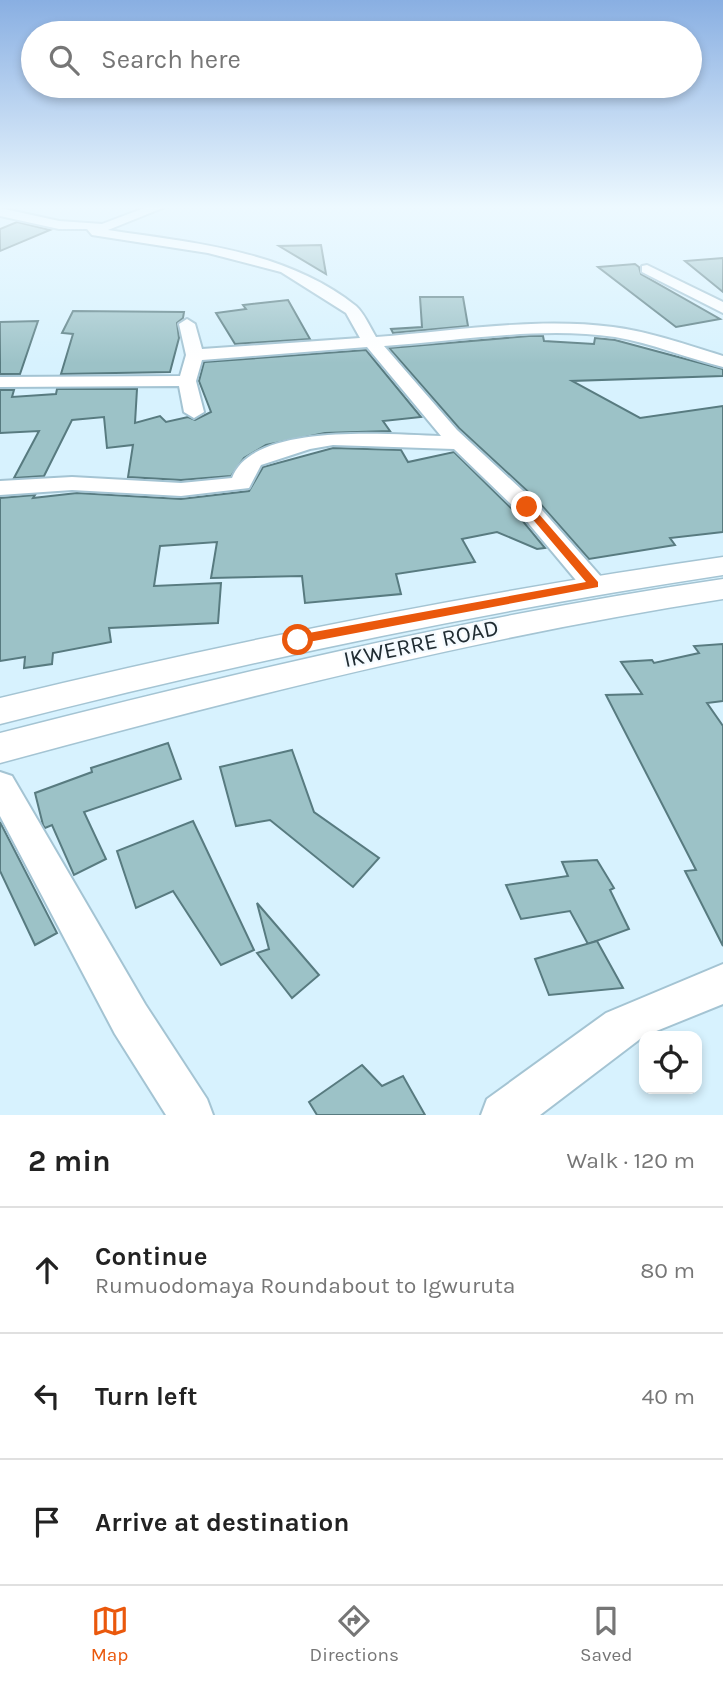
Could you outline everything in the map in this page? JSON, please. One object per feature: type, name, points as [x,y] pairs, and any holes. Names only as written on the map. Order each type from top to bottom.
[{"type":"main road","points":[[0,711],[298,640],[594,585],[723,566]]},
{"type":"main road","name":"IKWERRE ROAD","points":[[0,748],[309,667],[593,609],[723,589]]},
{"type":"street","points":[[247,259],[286,269],[352,310],[370,340],[460,443],[527,507],[594,585]]},
{"type":"street","points":[[647,269],[723,308]]},
{"type":"street","points":[[187,324],[195,355],[187,381],[194,412]]},
{"type":"street","points":[[195,355],[510,331],[585,330],[613,332],[665,343],[723,362]]},
{"type":"street","points":[[0,382],[187,381]]},
{"type":"street","points":[[0,488],[79,484],[132,489],[225,486],[241,483],[247,466],[254,461],[306,443],[333,439],[460,443]]},
{"type":"street","points":[[0,785],[130,1019],[191,1115]]},
{"type":"street","points":[[503,1115],[621,1028],[723,984]]},
{"type":"building","points":[[301,259],[323,259],[326,274]]},
{"type":"building","points":[[723,259],[723,292],[685,261]]},
{"type":"building","points":[[635,264],[641,274],[720,319],[676,327],[598,267]]},
{"type":"building","points":[[420,297],[463,297],[468,326],[393,333],[391,329],[422,327]]},
{"type":"building","points":[[288,300],[310,339],[235,344],[216,313],[246,309],[243,305]]},
{"type":"building","points":[[73,311],[184,312],[183,318],[177,323],[179,338],[170,372],[61,374],[73,334],[62,333]]},
{"type":"building","points":[[38,321],[20,374],[0,374],[0,322]]},
{"type":"building","points":[[543,336],[544,341],[594,344],[595,338],[615,340],[723,369],[723,376],[572,381],[640,418],[723,406],[723,532],[670,538],[675,545],[589,559],[537,500],[459,428],[389,348]]},
{"type":"building","points":[[366,350],[421,417],[383,421],[390,431],[325,433],[266,445],[244,458],[231,476],[181,480],[128,477],[133,445],[107,448],[104,417],[72,420],[44,476],[14,478],[39,431],[0,433],[0,390],[14,390],[12,397],[56,394],[57,389],[137,389],[135,423],[160,416],[166,422],[188,417],[195,420],[211,412],[199,381],[204,362]]},
{"type":"building","points":[[333,448],[401,450],[408,462],[454,452],[517,514],[545,548],[537,549],[497,532],[462,539],[475,562],[396,574],[401,594],[305,603],[302,576],[211,578],[217,542],[160,546],[154,586],[221,583],[218,623],[109,628],[111,642],[53,653],[52,664],[24,668],[25,657],[0,661],[0,498],[35,495],[33,498],[77,493],[181,499],[249,491],[263,467]]},
{"type":"building","points":[[723,644],[723,701],[707,703],[723,726],[723,946],[685,871],[696,870],[606,695],[642,694],[621,662],[652,660],[654,663],[699,653],[694,646]]},
{"type":"building","points":[[168,743],[181,779],[84,812],[106,859],[74,875],[52,825],[45,828],[43,825],[35,793],[92,772],[91,768]]},
{"type":"building","points":[[292,750],[314,812],[379,858],[353,887],[270,820],[236,826],[220,767]]},
{"type":"building","points":[[193,821],[254,950],[221,965],[173,891],[136,908],[117,851]]},
{"type":"building","points":[[0,822],[57,933],[35,945],[0,871]]},
{"type":"building","points":[[597,860],[614,888],[610,890],[629,929],[588,944],[570,911],[521,919],[506,885],[568,876],[562,862]]},
{"type":"building","points":[[257,903],[319,975],[292,998],[257,953],[269,949]]},
{"type":"building","points":[[597,941],[623,988],[549,995],[535,959]]},
{"type":"building","points":[[362,1065],[382,1086],[403,1076],[425,1115],[317,1115],[309,1102]]},
{"type":"route","points":[[298,640],[594,585],[563,545],[527,507]]}]
